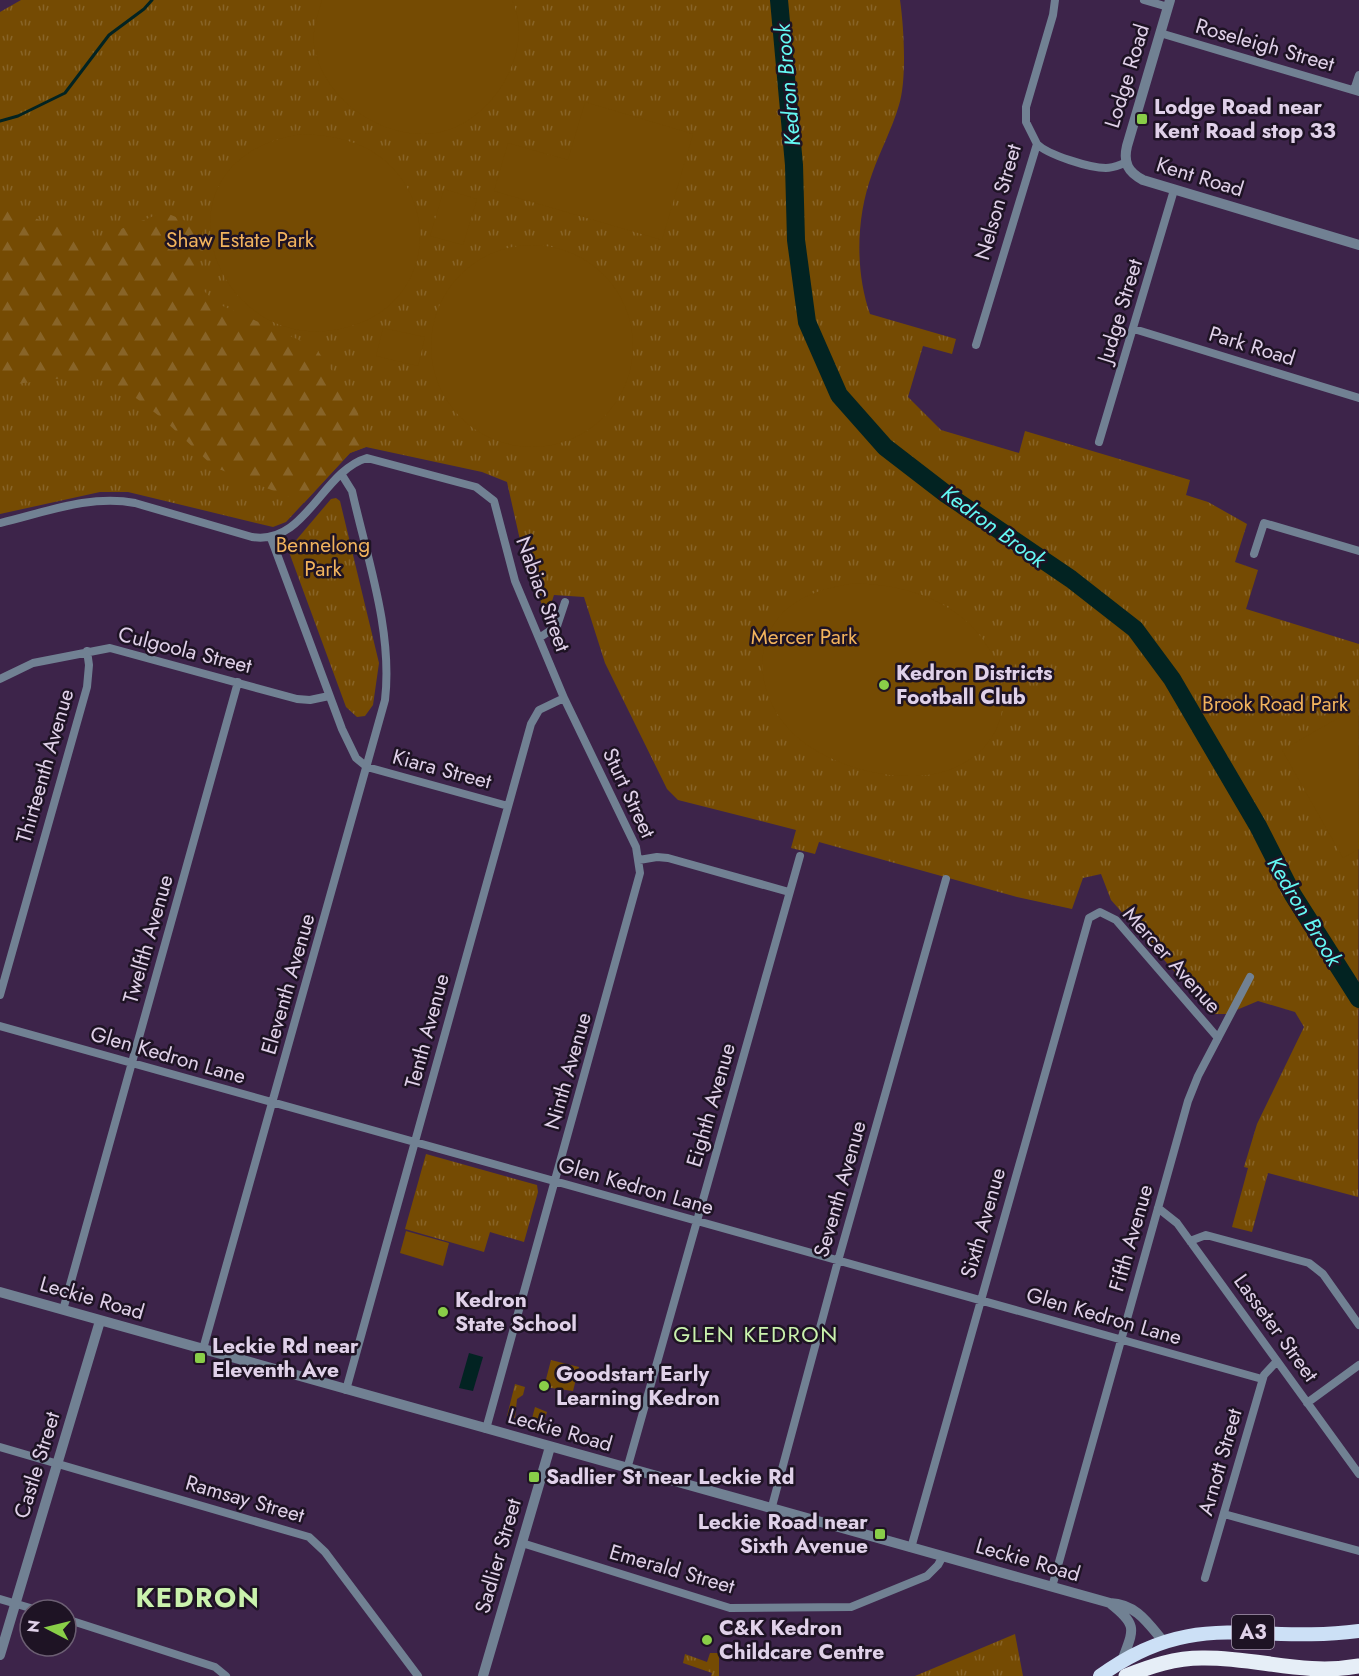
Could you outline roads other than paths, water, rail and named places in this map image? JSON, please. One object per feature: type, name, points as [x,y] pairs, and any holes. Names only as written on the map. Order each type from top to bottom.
[{"type":"highway","name":"A3","points":[[1100,1676],[1122,1660],[1163,1641],[1209,1631],[1345,1633],[1359,1631]]},
{"type":"highway","points":[[1345,1633],[1359,1643]]},
{"type":"highway","points":[[1126,1676],[1171,1660],[1203,1658],[1312,1671],[1359,1666]]},
{"type":"street","name":"Nelson Street","points":[[976,345],[1037,144],[1026,122],[1026,107],[1053,15],[1055,0]]},
{"type":"street","points":[[1144,0],[1169,4]]},
{"type":"street","name":"Lodge Road","points":[[1125,163],[1127,146],[1169,4]]},
{"type":"street","name":"Roseleigh Street","points":[[1160,33],[1357,91]]},
{"type":"street","points":[[1357,91],[1359,75]]},
{"type":"street","name":"Kent Road","points":[[1037,144],[1050,152],[1095,166],[1111,167],[1125,163],[1135,176],[1174,190],[1359,245]]},
{"type":"street","name":"Judge Street","points":[[1099,442],[1174,190]]},
{"type":"street","name":"Park Road","points":[[1134,329],[1359,398]]},
{"type":"street","name":"Nabiac Street","points":[[342,475],[357,462],[370,458],[476,487],[494,501],[507,558],[564,698]]},
{"type":"street","points":[[0,523],[91,501],[115,500],[135,503],[252,537],[271,538],[286,532],[342,475]]},
{"type":"street","name":"Eleventh Avenue","points":[[203,1349],[382,718],[387,664],[377,603],[352,491],[342,475]]},
{"type":"street","points":[[1254,554],[1264,523],[1359,551]]},
{"type":"street","points":[[271,538],[350,747],[358,762],[367,767]]},
{"type":"street","points":[[539,638],[555,629],[565,602]]},
{"type":"street","name":"Culgoola Street","points":[[0,680],[33,663],[87,651],[119,649],[304,700],[329,696]]},
{"type":"street","name":"Thirteenth Avenue","points":[[0,995],[87,687],[89,665],[87,651]]},
{"type":"street","name":"Twelfth Avenue","points":[[63,1310],[238,682]]},
{"type":"street","name":"Tenth Avenue","points":[[346,1390],[532,719],[545,707],[564,698]]},
{"type":"street","name":"Sturt Street","points":[[564,698],[633,840],[639,860],[668,858],[789,892]]},
{"type":"street","name":"Kiara Street","points":[[367,767],[508,806]]},
{"type":"street","name":"Eighth Avenue","points":[[627,1469],[800,856]]},
{"type":"street","name":"Ninth Avenue","points":[[486,1429],[637,891],[639,860]]},
{"type":"street","name":"Seventh Avenue","points":[[771,1509],[838,1261],[946,879]]},
{"type":"street","name":"Mercer Avenue","points":[[1096,912],[1106,913],[1116,920],[1218,1038]]},
{"type":"street","name":"Sixth Avenue","points":[[911,1548],[1083,930],[1089,918],[1096,912]]},
{"type":"street","name":"Fifth Avenue","points":[[1052,1587],[1190,1095],[1250,977]]},
{"type":"street","name":"Glen Kedron Lane","points":[[0,1026],[1262,1379]]},
{"type":"street","name":"Lasseter Street","points":[[1158,1208],[1177,1222],[1359,1474]]},
{"type":"street","points":[[1190,1241],[1206,1235],[1309,1263],[1323,1274],[1359,1324]]},
{"type":"street","name":"Leckie Road","points":[[0,1292],[1110,1604],[1133,1608],[1163,1641]]},
{"type":"street","name":"Castle Street","points":[[0,1655],[100,1321]]},
{"type":"street","name":"Arnott Street","points":[[1205,1578],[1262,1379],[1266,1371],[1277,1361]]},
{"type":"street","points":[[1307,1403],[1359,1365]]},
{"type":"street","name":"Ramsay Street","points":[[0,1447],[309,1537],[325,1552],[417,1676]]},
{"type":"street","name":"Sadlier Street","points":[[483,1676],[550,1447]]},
{"type":"street","points":[[1224,1514],[1359,1551]]},
{"type":"street","name":"Emerald Street","points":[[522,1543],[730,1608],[851,1607],[927,1576],[937,1568],[943,1557]]},
{"type":"street","points":[[0,1599],[16,1603]]},
{"type":"street","name":"Leckie Road","points":[[1110,1604],[1127,1616],[1132,1626],[1132,1637],[1122,1660]]},
{"type":"street","points":[[78,1623],[215,1667],[226,1676]]},
{"type":"waterway","points":[[0,121],[18,116],[65,93],[109,35],[144,9],[152,0]]},
{"type":"waterway","name":"Kedron Brook","points":[[779,0],[794,165],[796,240],[807,322],[839,395],[885,447],[946,494],[1071,579],[1135,629],[1172,679],[1258,826],[1293,895],[1359,999]]},
{"type":"place","name":"Lodge Road near Kent Road stop 33","points":[[1142,119]]},
{"type":"place","name":"Kedron Districts Football Club","points":[[884,685]]},
{"type":"place","name":"Kedron State School","points":[[443,1312]]},
{"type":"place","name":"Leckie Rd near Eleventh Ave","points":[[200,1358]]},
{"type":"place","name":"Goodstart Early Learning Kedron","points":[[544,1386]]},
{"type":"place","name":"Sadlier St near Leckie Rd","points":[[534,1477]]},
{"type":"place","name":"Leckie Road near Sixth Avenue","points":[[880,1534]]},
{"type":"place","name":"C&K Kedron Childcare Centre","points":[[707,1640]]},
{"type":"district","name":"GLEN KEDRON","points":[[756,1334]]},
{"type":"district","name":"KEDRON","points":[[198,1598]]},
{"type":"park label","name":"Shaw Estate Park","points":[[240,240]]},
{"type":"park label","name":"Bennelong Park","points":[[323,557]]},
{"type":"park label","name":"Mercer Park","points":[[804,637]]},
{"type":"park label","name":"Brook Road Park","points":[[1275,704]]}]
